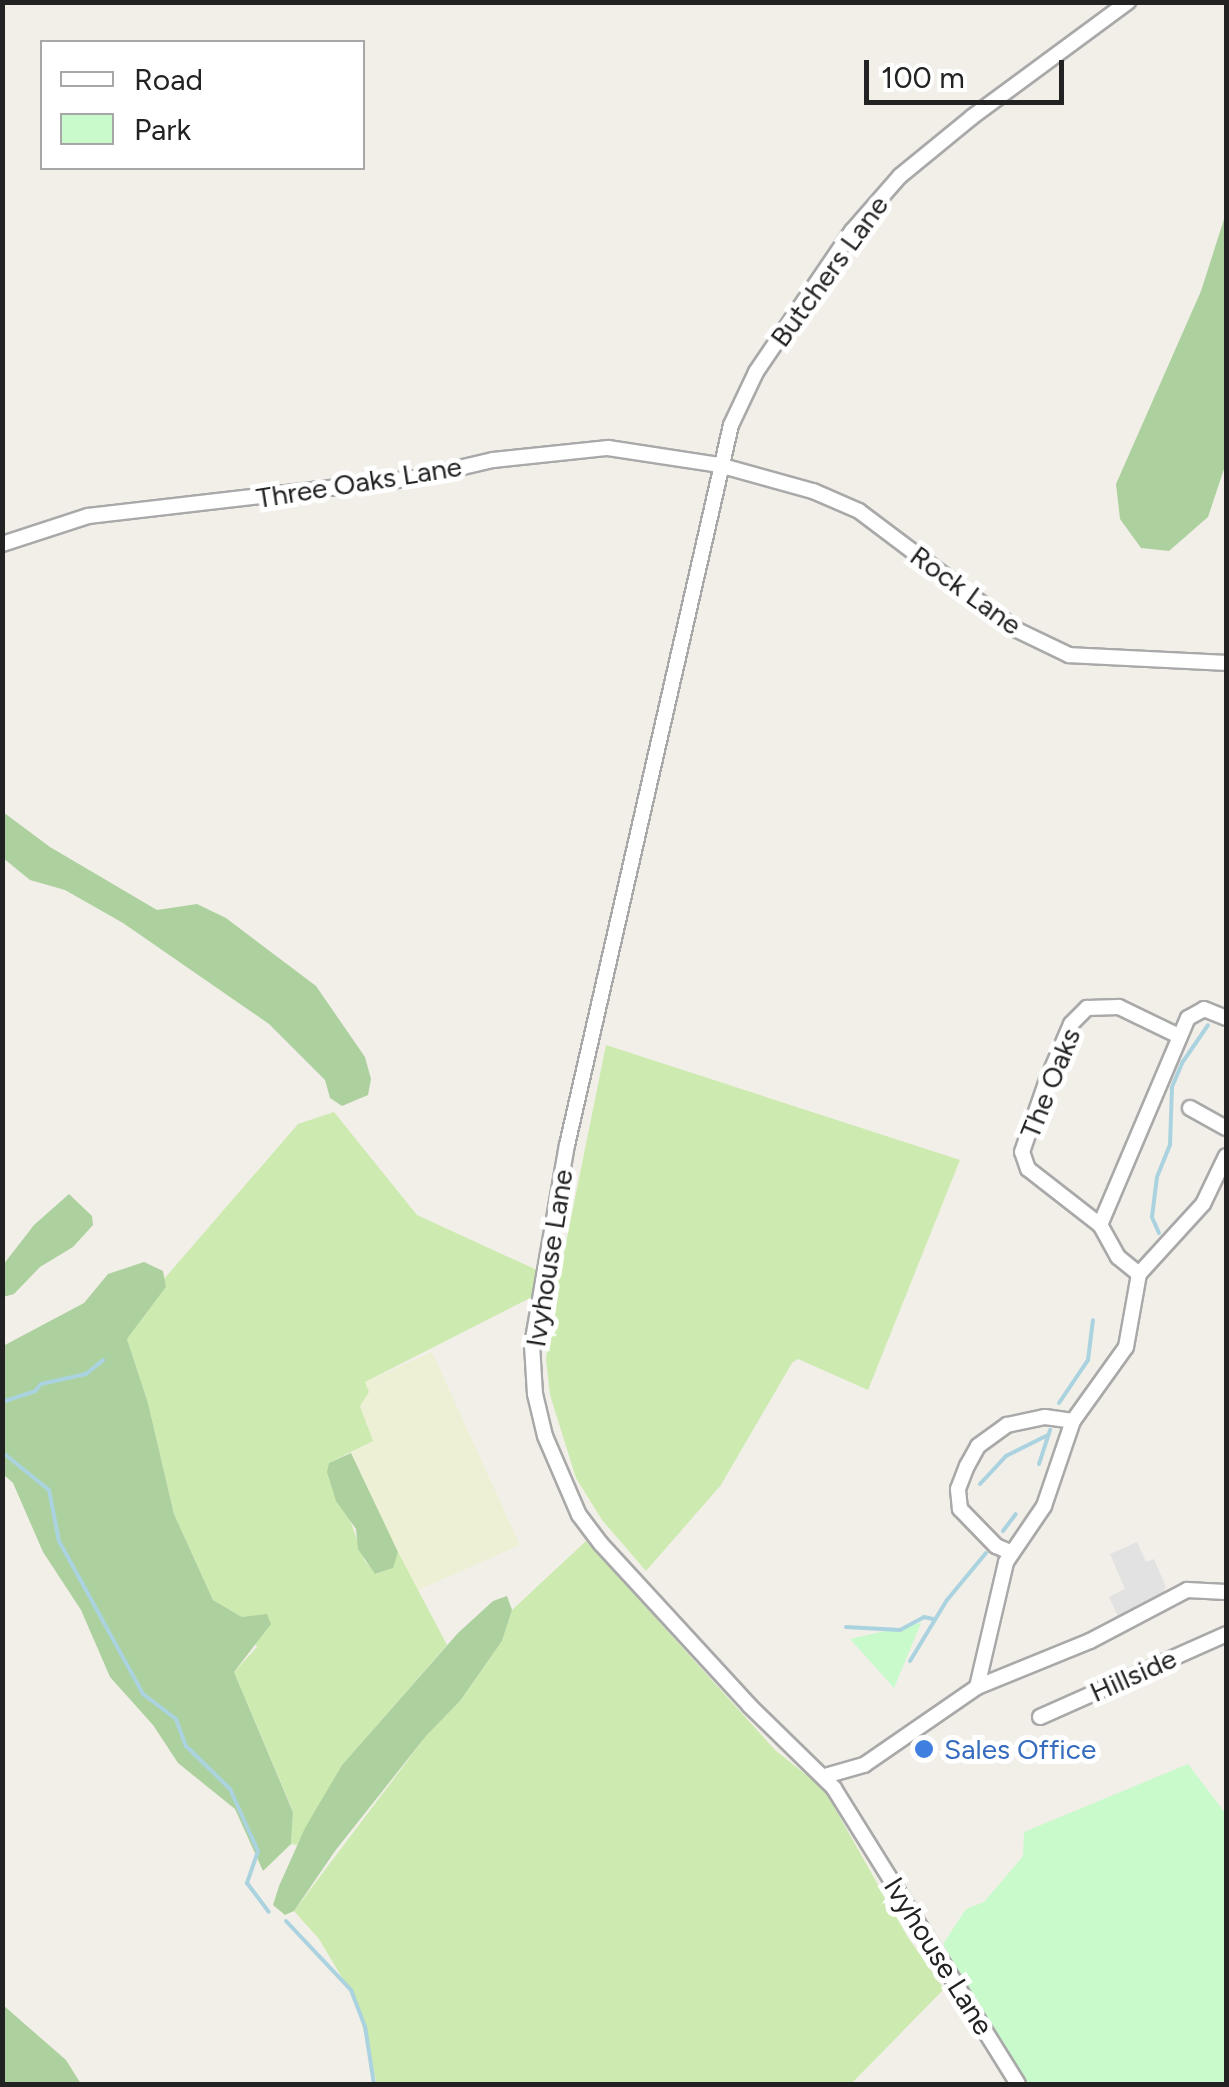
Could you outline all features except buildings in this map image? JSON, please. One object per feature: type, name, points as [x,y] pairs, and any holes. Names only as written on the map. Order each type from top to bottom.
[{"type":"street","name":"Butchers Lane","points":[[719,465],[731,425],[756,372],[852,230],[900,176],[972,117],[1128,2]]},
{"type":"street","name":"Three Oaks Lane","points":[[2,544],[88,516],[416,478],[560,450],[608,448],[719,465]]},
{"type":"street","name":"Rock Lane","points":[[719,465],[813,491],[859,510],[1018,630],[1069,654],[1226,663]]},
{"type":"street","name":"Ivyhouse Lane","points":[[719,465],[564,1161],[533,1328],[534,1378],[551,1455],[587,1527],[750,1706],[825,1776],[843,1799],[1018,2084]]},
{"type":"street","name":"The Oaks","points":[[1100,1225],[1028,1169],[1022,1152],[1053,1066],[1071,1024],[1087,1008],[1118,1008],[1179,1036]]},
{"type":"street","points":[[1139,1274],[1118,1257],[1100,1225],[1179,1036],[1195,1010],[1204,1008],[1226,1018]]},
{"type":"street","points":[[1190,1108],[1226,1128]]},
{"type":"street","points":[[977,1687],[1002,1571],[1010,1552],[1044,1506],[1073,1421],[1126,1347],[1139,1274],[1202,1204],[1226,1156]]},
{"type":"street","points":[[1010,1552],[996,1546],[960,1508],[958,1489],[968,1466],[978,1446],[1006,1425],[1045,1417],[1073,1421]]},
{"type":"street","points":[[825,1776],[864,1765],[977,1687],[1090,1641],[1187,1590],[1226,1592]]},
{"type":"street","name":"Hillside","points":[[1040,1717],[1226,1634]]},
{"type":"street","points":[[843,1799],[864,1765]]},
{"type":"green space","points":[[1226,213],[1226,463],[1208,517],[1169,551],[1141,548],[1120,519],[1116,484],[1201,291]]},
{"type":"green space","points":[[3,812],[50,847],[157,910],[197,904],[226,918],[316,986],[365,1057],[371,1079],[368,1095],[342,1106],[330,1098],[325,1080],[269,1024],[123,923],[65,890],[30,880],[3,858]]},
{"type":"green space","points":[[606,1045],[960,1160],[868,1390],[798,1359],[792,1363],[721,1485],[646,1571],[602,1520],[576,1478],[550,1395],[546,1360],[552,1312]]},
{"type":"green space","points":[[334,1112],[417,1215],[537,1270],[532,1297],[365,1382],[369,1392],[360,1406],[373,1441],[329,1463],[365,1561],[376,1574],[392,1568],[398,1552],[447,1645],[342,1765],[297,1845],[291,1844],[293,1811],[234,1672],[257,1647],[242,1617],[213,1600],[174,1514],[148,1403],[127,1339],[166,1287],[164,1279],[298,1124]]},
{"type":"green space","points":[[69,1194],[92,1216],[93,1225],[73,1247],[40,1267],[14,1294],[3,1297],[3,1265],[34,1225]]},
{"type":"green space","points":[[144,1262],[163,1271],[166,1287],[127,1339],[148,1403],[174,1514],[213,1600],[242,1617],[267,1614],[271,1624],[234,1672],[293,1812],[291,1844],[263,1871],[235,1809],[178,1763],[153,1725],[110,1677],[81,1610],[43,1552],[13,1483],[3,1474],[3,1346],[84,1303],[108,1274]]},
{"type":"green space","points":[[432,1352],[520,1545],[416,1591],[351,1453],[373,1441],[360,1405],[365,1382]]},
{"type":"green space","points":[[351,1453],[398,1552],[393,1568],[375,1574],[358,1549],[356,1529],[336,1501],[327,1472],[329,1463]]},
{"type":"green space","points":[[586,1541],[775,1750],[824,1789],[907,1936],[944,1989],[851,2084],[377,2084],[356,2001],[319,1939],[294,1911],[426,1736],[460,1701],[502,1641],[512,1610]]},
{"type":"green space","points":[[507,1596],[512,1610],[502,1641],[460,1701],[426,1736],[335,1851],[294,1911],[285,1915],[273,1905],[279,1886],[305,1828],[342,1765],[458,1633],[493,1601]]},
{"type":"green space","points":[[921,1623],[894,1688],[850,1639]]},
{"type":"green space","points":[[1188,1764],[1226,1814],[1226,2084],[1025,2084],[943,1944],[966,1909],[984,1902],[1023,1856],[1024,1832]]},
{"type":"green space","points":[[3,2005],[66,2060],[81,2084],[3,2084]]},
{"type":"shaded area","points":[[1137,1542],[1146,1562],[1154,1559],[1166,1587],[1156,1603],[1119,1619],[1109,1597],[1125,1589],[1110,1554]]},
{"type":"waterway","points":[[1159,1233],[1152,1217],[1157,1177],[1170,1145],[1172,1087],[1182,1063],[1208,1025]]},
{"type":"waterway","points":[[1059,1403],[1088,1360],[1093,1320]]},
{"type":"waterway","points":[[2,1402],[35,1391],[41,1384],[86,1374],[103,1360]]},
{"type":"waterway","points":[[1039,1464],[1050,1430]]},
{"type":"waterway","points":[[980,1484],[1006,1456],[1048,1435]]},
{"type":"waterway","points":[[2,1452],[49,1490],[59,1541],[143,1694],[176,1719],[186,1746],[230,1789],[258,1851],[247,1883],[269,1912]]},
{"type":"waterway","points":[[1003,1531],[1016,1514]]},
{"type":"waterway","points":[[910,1661],[947,1600],[986,1553]]},
{"type":"waterway","points":[[846,1627],[900,1630],[924,1617],[933,1619]]},
{"type":"waterway","points":[[286,1921],[351,1990],[365,2026],[374,2084]]},
{"type":"place","name":"Sales Office","points":[[924,1749]]}]
